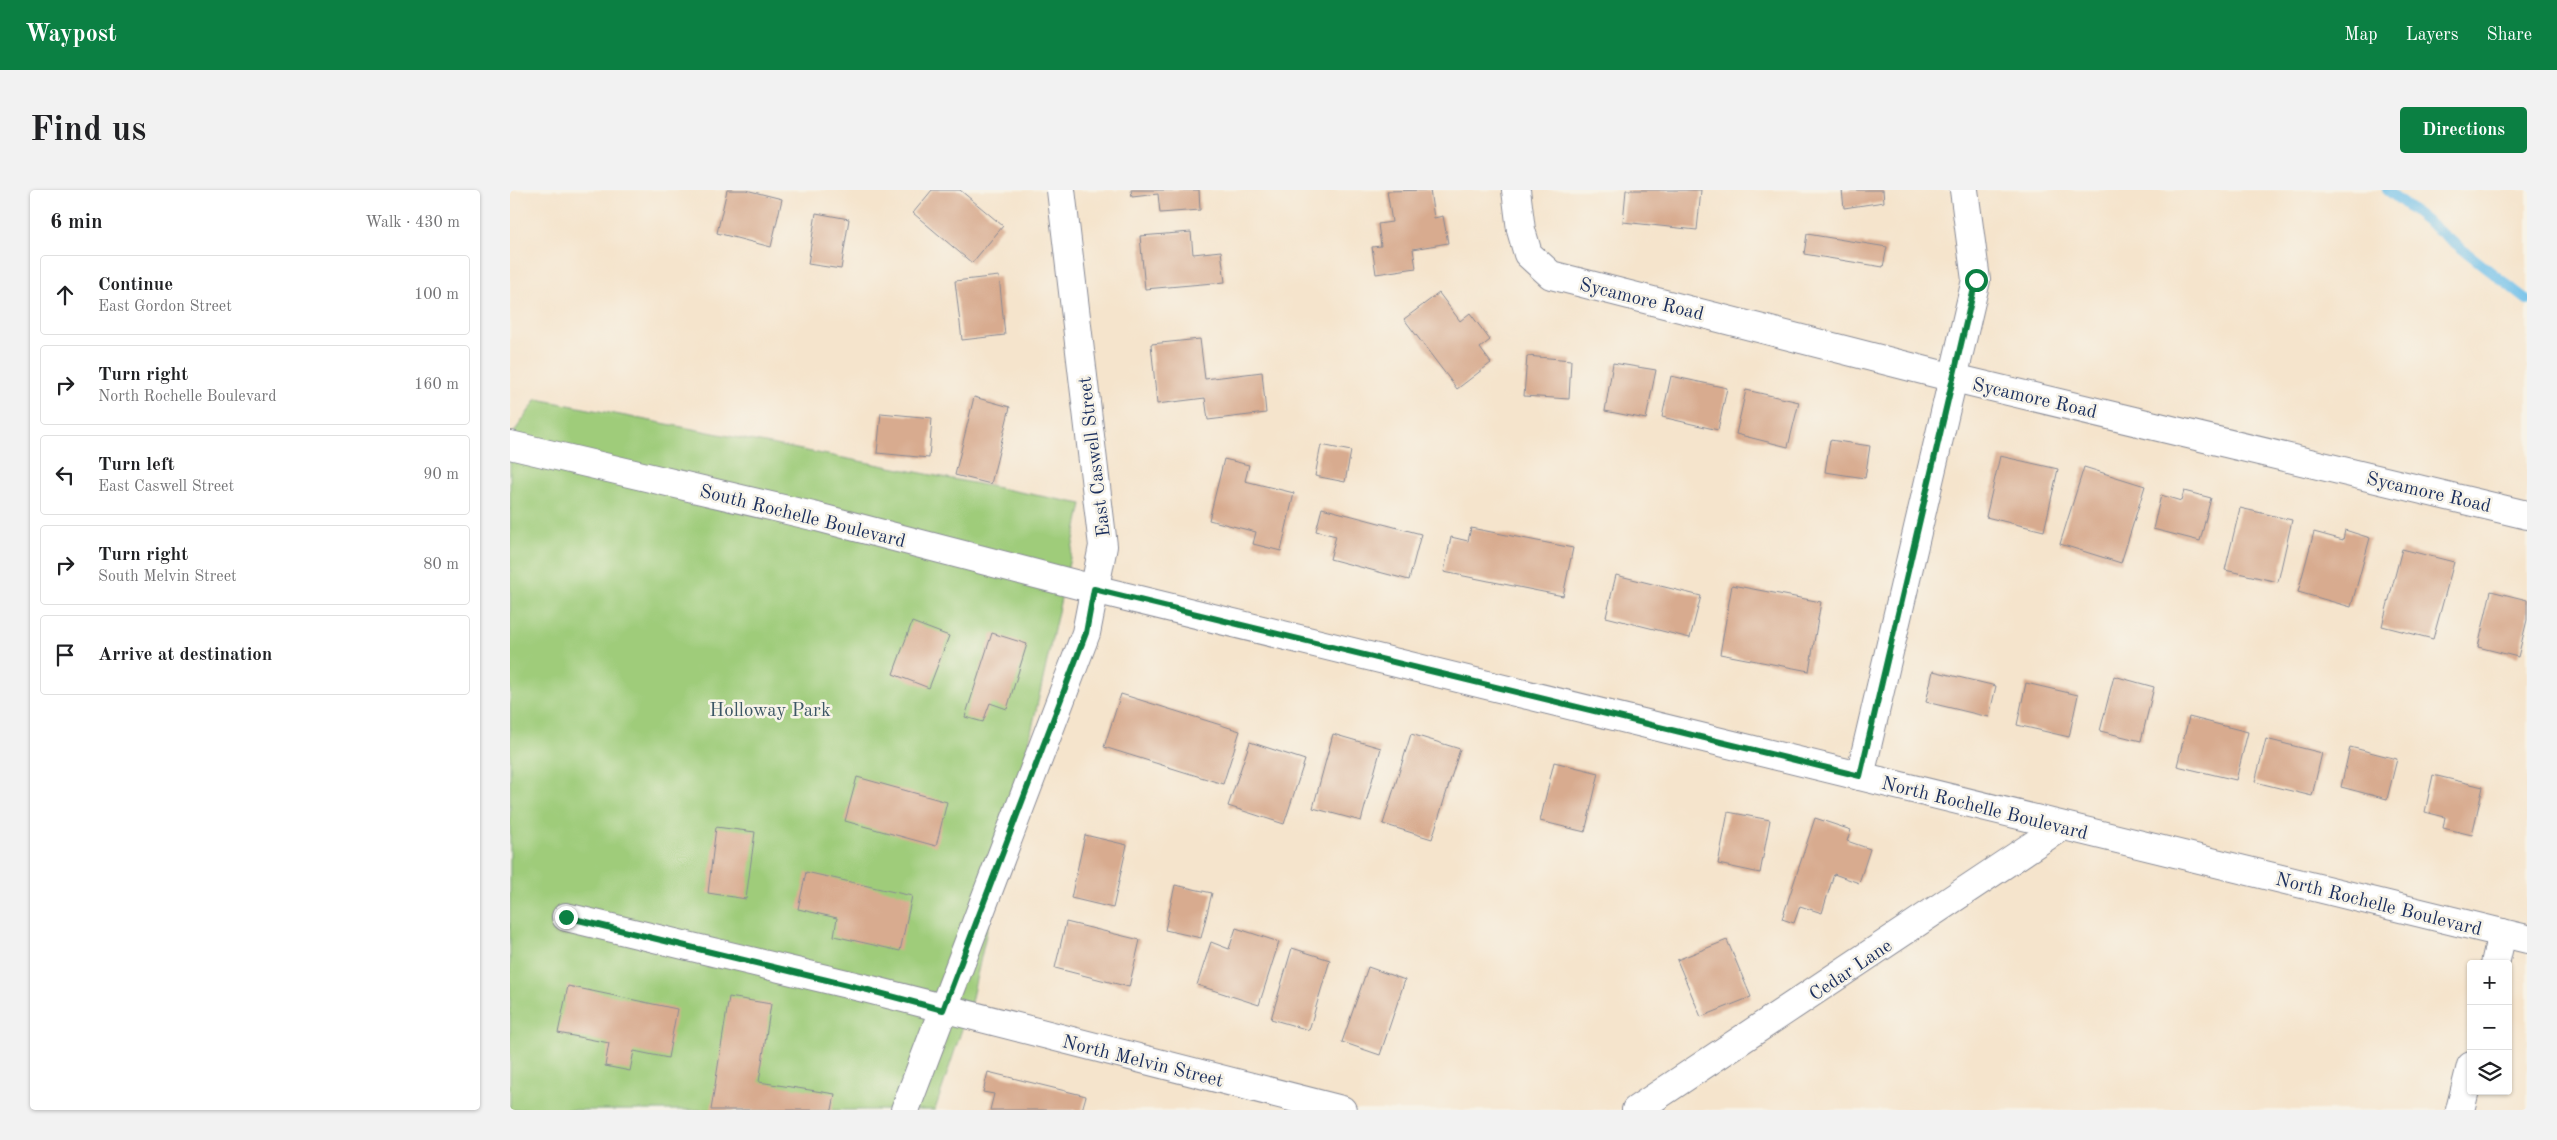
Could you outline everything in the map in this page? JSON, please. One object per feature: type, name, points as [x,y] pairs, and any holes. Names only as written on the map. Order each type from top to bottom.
[{"type":"street","name":"East Caswell Street","points":[[906,1110],[1086,633],[1103,546],[1062,190]]},
{"type":"street","name":"Sycamore Road","points":[[1516,190],[1521,230],[1528,254],[1551,275],[1954,378],[2527,515]]},
{"type":"street","points":[[1860,776],[1976,280],[1964,190]]},
{"type":"street","name":"South Rochelle Boulevard","points":[[510,445],[817,517],[1094,589]]},
{"type":"street","name":"North Rochelle Boulevard","points":[[1094,589],[2515,936]]},
{"type":"street","name":"Cedar Lane","points":[[1636,1110],[2062,826]]},
{"type":"street","name":"North Melvin Street","points":[[566,917],[859,987],[943,1010],[1342,1110]]},
{"type":"street","points":[[2498,960],[2515,936]]},
{"type":"street","points":[[2460,1110],[2467,1082]]},
{"type":"green space","name":"Holloway Park","points":[[537,399],[1082,504],[971,1002],[935,1110],[510,1110],[510,438]]},
{"type":"building","points":[[727,190],[746,190],[782,199],[771,247],[717,233]]},
{"type":"building","points":[[932,190],[960,190],[1003,226],[972,263],[913,213]]},
{"type":"building","points":[[1131,190],[1199,190],[1200,210],[1160,213],[1158,194],[1132,197]]},
{"type":"building","points":[[1430,190],[1434,218],[1443,216],[1448,243],[1413,249],[1416,268],[1376,274],[1372,247],[1381,246],[1378,224],[1392,222],[1387,191]]},
{"type":"building","points":[[1626,190],[1701,190],[1697,230],[1623,222]]},
{"type":"building","points":[[1842,190],[1883,190],[1884,202],[1844,208]]},
{"type":"building","points":[[816,213],[849,219],[841,269],[808,264]]},
{"type":"building","points":[[1191,232],[1193,254],[1221,251],[1225,282],[1145,289],[1140,236]]},
{"type":"building","points":[[1807,234],[1887,247],[1883,267],[1804,254]]},
{"type":"building","points":[[999,276],[1005,335],[962,340],[955,281]]},
{"type":"building","points":[[1439,293],[1460,321],[1470,313],[1490,340],[1480,348],[1491,363],[1457,389],[1404,319]]},
{"type":"building","points":[[1200,339],[1205,379],[1262,372],[1266,413],[1208,420],[1205,398],[1157,404],[1151,344]]},
{"type":"building","points":[[1527,356],[1571,360],[1569,399],[1524,396]]},
{"type":"building","points":[[1613,363],[1656,370],[1646,419],[1605,411]]},
{"type":"building","points":[[1671,376],[1727,388],[1718,430],[1662,417]]},
{"type":"building","points":[[1746,390],[1799,402],[1788,447],[1736,434]]},
{"type":"building","points":[[974,397],[1010,407],[991,484],[955,475]]},
{"type":"building","points":[[881,413],[932,418],[929,458],[877,453]]},
{"type":"building","points":[[1830,440],[1870,446],[1865,478],[1825,472]]},
{"type":"building","points":[[1321,445],[1351,451],[1345,482],[1315,476]]},
{"type":"building","points":[[2000,456],[2058,469],[2044,531],[1986,517]]},
{"type":"building","points":[[1224,459],[1249,465],[1245,481],[1294,493],[1281,551],[1253,544],[1256,532],[1209,520]]},
{"type":"building","points":[[2084,467],[2145,486],[2121,563],[2060,544]]},
{"type":"building","points":[[2184,491],[2211,498],[2200,541],[2153,529],[2161,495],[2181,501]]},
{"type":"building","points":[[1322,508],[1421,534],[1409,580],[1330,559],[1336,536],[1316,531]]},
{"type":"building","points":[[2240,508],[2292,520],[2278,582],[2225,570]]},
{"type":"building","points":[[1471,528],[1573,548],[1563,596],[1444,572],[1451,537],[1468,541]]},
{"type":"building","points":[[2345,530],[2370,538],[2351,607],[2298,592],[2314,532],[2343,540]]},
{"type":"building","points":[[2402,549],[2454,562],[2433,639],[2382,626]]},
{"type":"building","points":[[1616,575],[1701,596],[1690,638],[1606,617]]},
{"type":"building","points":[[1732,585],[1821,602],[1809,671],[1720,654]]},
{"type":"building","points":[[2491,591],[2527,600],[2527,620],[2518,657],[2478,647]]},
{"type":"building","points":[[912,622],[949,636],[929,688],[893,674]]},
{"type":"building","points":[[992,633],[1027,644],[1007,709],[990,703],[983,722],[965,717]]},
{"type":"building","points":[[1933,671],[1996,686],[1989,717],[1926,702]]},
{"type":"building","points":[[2114,676],[2154,687],[2141,741],[2100,731]]},
{"type":"building","points":[[2026,683],[2078,695],[2069,737],[2017,725]]},
{"type":"building","points":[[1121,694],[1240,731],[1223,784],[1104,747]]},
{"type":"building","points":[[2189,717],[2248,732],[2236,780],[2177,766]]},
{"type":"building","points":[[1333,734],[1381,748],[1361,821],[1313,808]]},
{"type":"building","points":[[1411,734],[1460,749],[1432,839],[1383,824]]},
{"type":"building","points":[[2266,739],[2322,753],[2312,796],[2255,782]]},
{"type":"building","points":[[1250,742],[1305,760],[1284,824],[1228,806]]},
{"type":"building","points":[[2350,747],[2397,759],[2387,799],[2341,787]]},
{"type":"building","points":[[1554,762],[1599,773],[1585,832],[1540,821]]},
{"type":"building","points":[[2433,775],[2483,787],[2472,835],[2443,828],[2445,817],[2425,812]]},
{"type":"building","points":[[857,777],[947,802],[936,846],[845,821]]},
{"type":"building","points":[[1728,812],[1770,820],[1760,873],[1718,864]]},
{"type":"building","points":[[1815,818],[1851,830],[1847,841],[1870,849],[1859,883],[1834,874],[1822,913],[1800,906],[1794,923],[1782,919]]},
{"type":"building","points":[[716,827],[755,832],[746,899],[708,893]]},
{"type":"building","points":[[1085,835],[1127,845],[1113,908],[1071,898]]},
{"type":"building","points":[[806,872],[912,896],[900,951],[834,936],[837,918],[798,909]]},
{"type":"building","points":[[1175,885],[1212,893],[1201,938],[1165,930]]},
{"type":"building","points":[[1066,922],[1140,940],[1129,987],[1055,968]]},
{"type":"building","points":[[1236,928],[1279,942],[1259,1005],[1197,985],[1211,942],[1229,949]]},
{"type":"building","points":[[1727,940],[1751,997],[1701,1017],[1677,960]]},
{"type":"building","points":[[1292,948],[1330,960],[1309,1030],[1271,1019]]},
{"type":"building","points":[[1368,967],[1405,980],[1380,1055],[1342,1042]]},
{"type":"building","points":[[568,986],[677,1009],[668,1058],[634,1051],[630,1071],[605,1066],[609,1043],[558,1033]]},
{"type":"building","points":[[729,997],[771,1004],[759,1082],[835,1094],[832,1110],[711,1110]]},
{"type":"building","points":[[988,1072],[1086,1096],[1082,1110],[990,1110],[994,1094],[983,1092]]},
{"type":"waterway","points":[[2387,190],[2527,300]]},
{"type":"route","points":[[566,917],[943,1010],[1086,633],[1094,589],[1860,776],[1976,280]]}]
